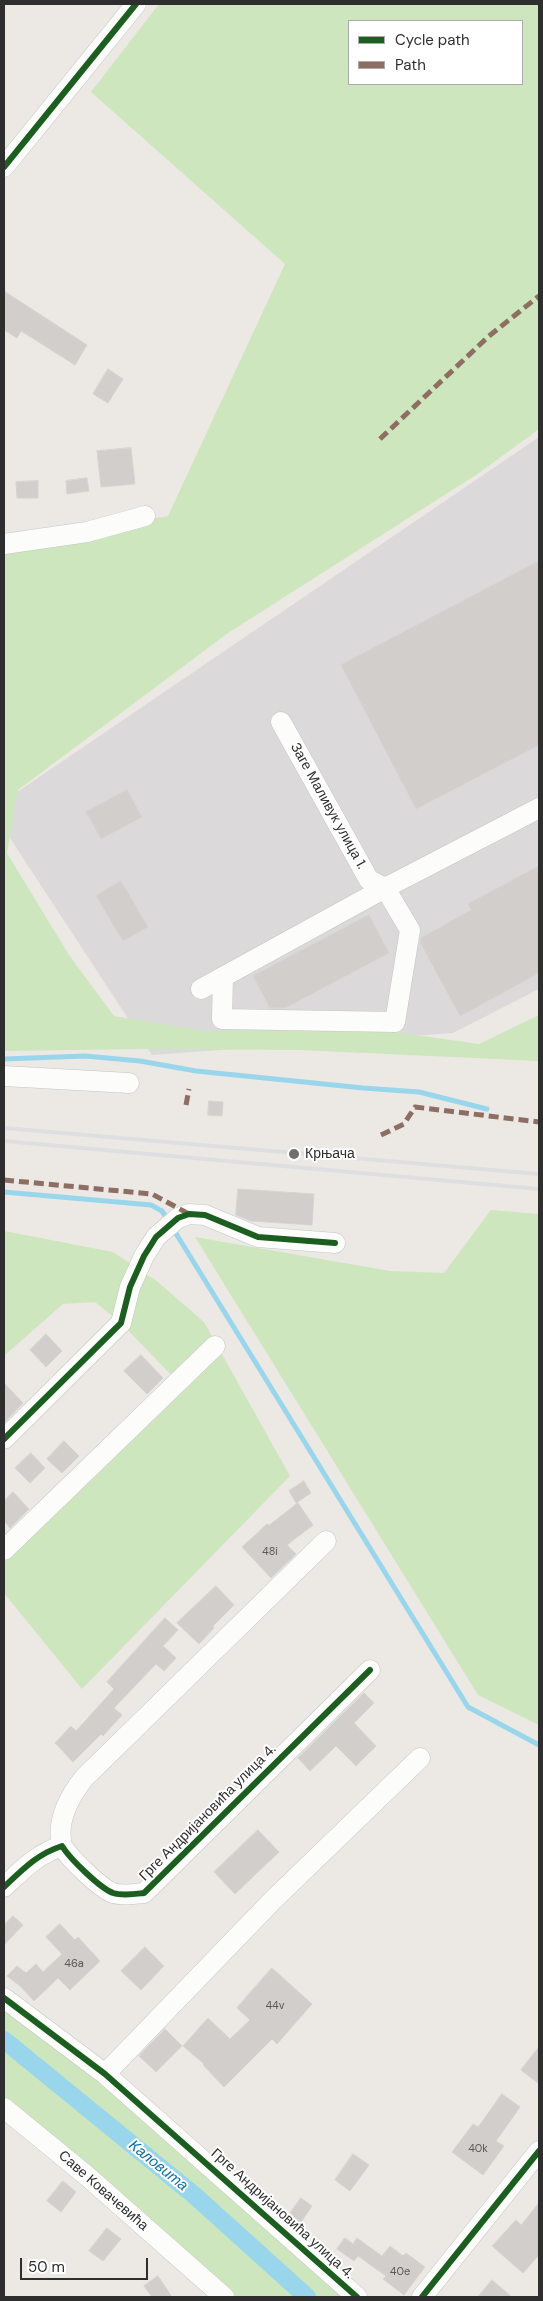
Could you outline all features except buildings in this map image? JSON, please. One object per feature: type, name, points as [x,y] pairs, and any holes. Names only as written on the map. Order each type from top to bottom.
[{"type":"street","points":[[4,168],[136,4]]},
{"type":"street","points":[[4,544],[87,532],[145,516]]},
{"type":"street","name":"Заге Маливук улица 1.","points":[[281,722],[369,880],[385,888]]},
{"type":"street","points":[[201,989],[385,888],[539,808]]},
{"type":"street","points":[[223,977],[222,1019],[395,1022],[410,930],[385,888]]},
{"type":"street","points":[[4,1076],[129,1084]]},
{"type":"street","points":[[4,1439],[121,1323],[130,1287],[144,1256],[160,1232],[178,1218],[189,1214],[205,1215],[258,1237],[335,1243]]},
{"type":"street","points":[[4,1550],[215,1346]]},
{"type":"street","points":[[4,1888],[40,1855],[62,1846],[59,1835],[62,1819],[72,1796],[84,1778],[326,1541]]},
{"type":"street","name":"Грге Андријановића улица 4.","points":[[62,1846],[69,1856],[108,1890],[116,1894],[144,1893],[370,1670]]},
{"type":"street","points":[[105,2074],[274,1900],[420,1758]]},
{"type":"street","name":"Грге Андријановића улица 4.","points":[[4,1998],[105,2074],[357,2297]]},
{"type":"street","name":"Саве Ковачевића","points":[[4,2108],[87,2176],[221,2296]]},
{"type":"street","points":[[422,2297],[539,2151]]},
{"type":"shaded area","points":[[539,437],[539,989],[453,1033],[152,1055],[4,829],[4,801]]},
{"type":"green space","points":[[159,4],[539,4],[539,429],[479,473],[228,633],[18,790],[7,853],[69,955],[114,1016],[205,1031],[352,1026],[479,1044],[539,1015],[539,1061],[300,1050],[142,1049],[4,1051],[4,544],[168,516],[285,264],[91,92]]},
{"type":"green space","points":[[491,1210],[539,1214],[539,1725],[478,1695],[195,1237],[390,1271],[444,1273]]},
{"type":"green space","points":[[4,1231],[113,1252],[158,1282],[204,1322],[290,1476],[82,1689],[4,1593],[4,1550],[178,1382],[121,1323],[95,1302],[63,1304],[4,1356]]},
{"type":"green space","points":[[4,1998],[357,2297],[222,2297],[4,2108]]},
{"type":"waterway","points":[[4,1059],[85,1056],[140,1061],[196,1071],[419,1092],[487,1109]]},
{"type":"waterway","points":[[4,1192],[151,1205],[162,1211],[168,1220]]},
{"type":"waterway","points":[[172,1227],[468,1707],[539,1745]]},
{"type":"waterway","name":"Каловита","points":[[4,2040],[194,2195],[307,2297]]},
{"type":"railway","points":[[4,1128],[539,1174]]},
{"type":"railway","points":[[4,1141],[539,1189]]},
{"type":"marked path","points":[[380,439],[489,336],[539,296]]},
{"type":"marked path","points":[[186,1105],[189,1089]]},
{"type":"marked path","points":[[381,1135],[404,1124],[415,1107],[539,1122]]},
{"type":"marked path","points":[[4,1180],[152,1194],[189,1214]]},
{"type":"cycle path","points":[[4,167],[136,4]]},
{"type":"cycle path","points":[[4,1439],[121,1323],[130,1287],[144,1256],[156,1237],[178,1218],[189,1214],[205,1215],[258,1237],[335,1243]]},
{"type":"cycle path","points":[[4,1887],[37,1858],[62,1846],[86,1873],[107,1890],[121,1894],[144,1893],[370,1670]]},
{"type":"cycle path","points":[[4,1998],[105,2074],[357,2297]]},
{"type":"cycle path","points":[[422,2297],[539,2151]]},
{"type":"place","name":"Крњача","points":[[294,1154]]}]
